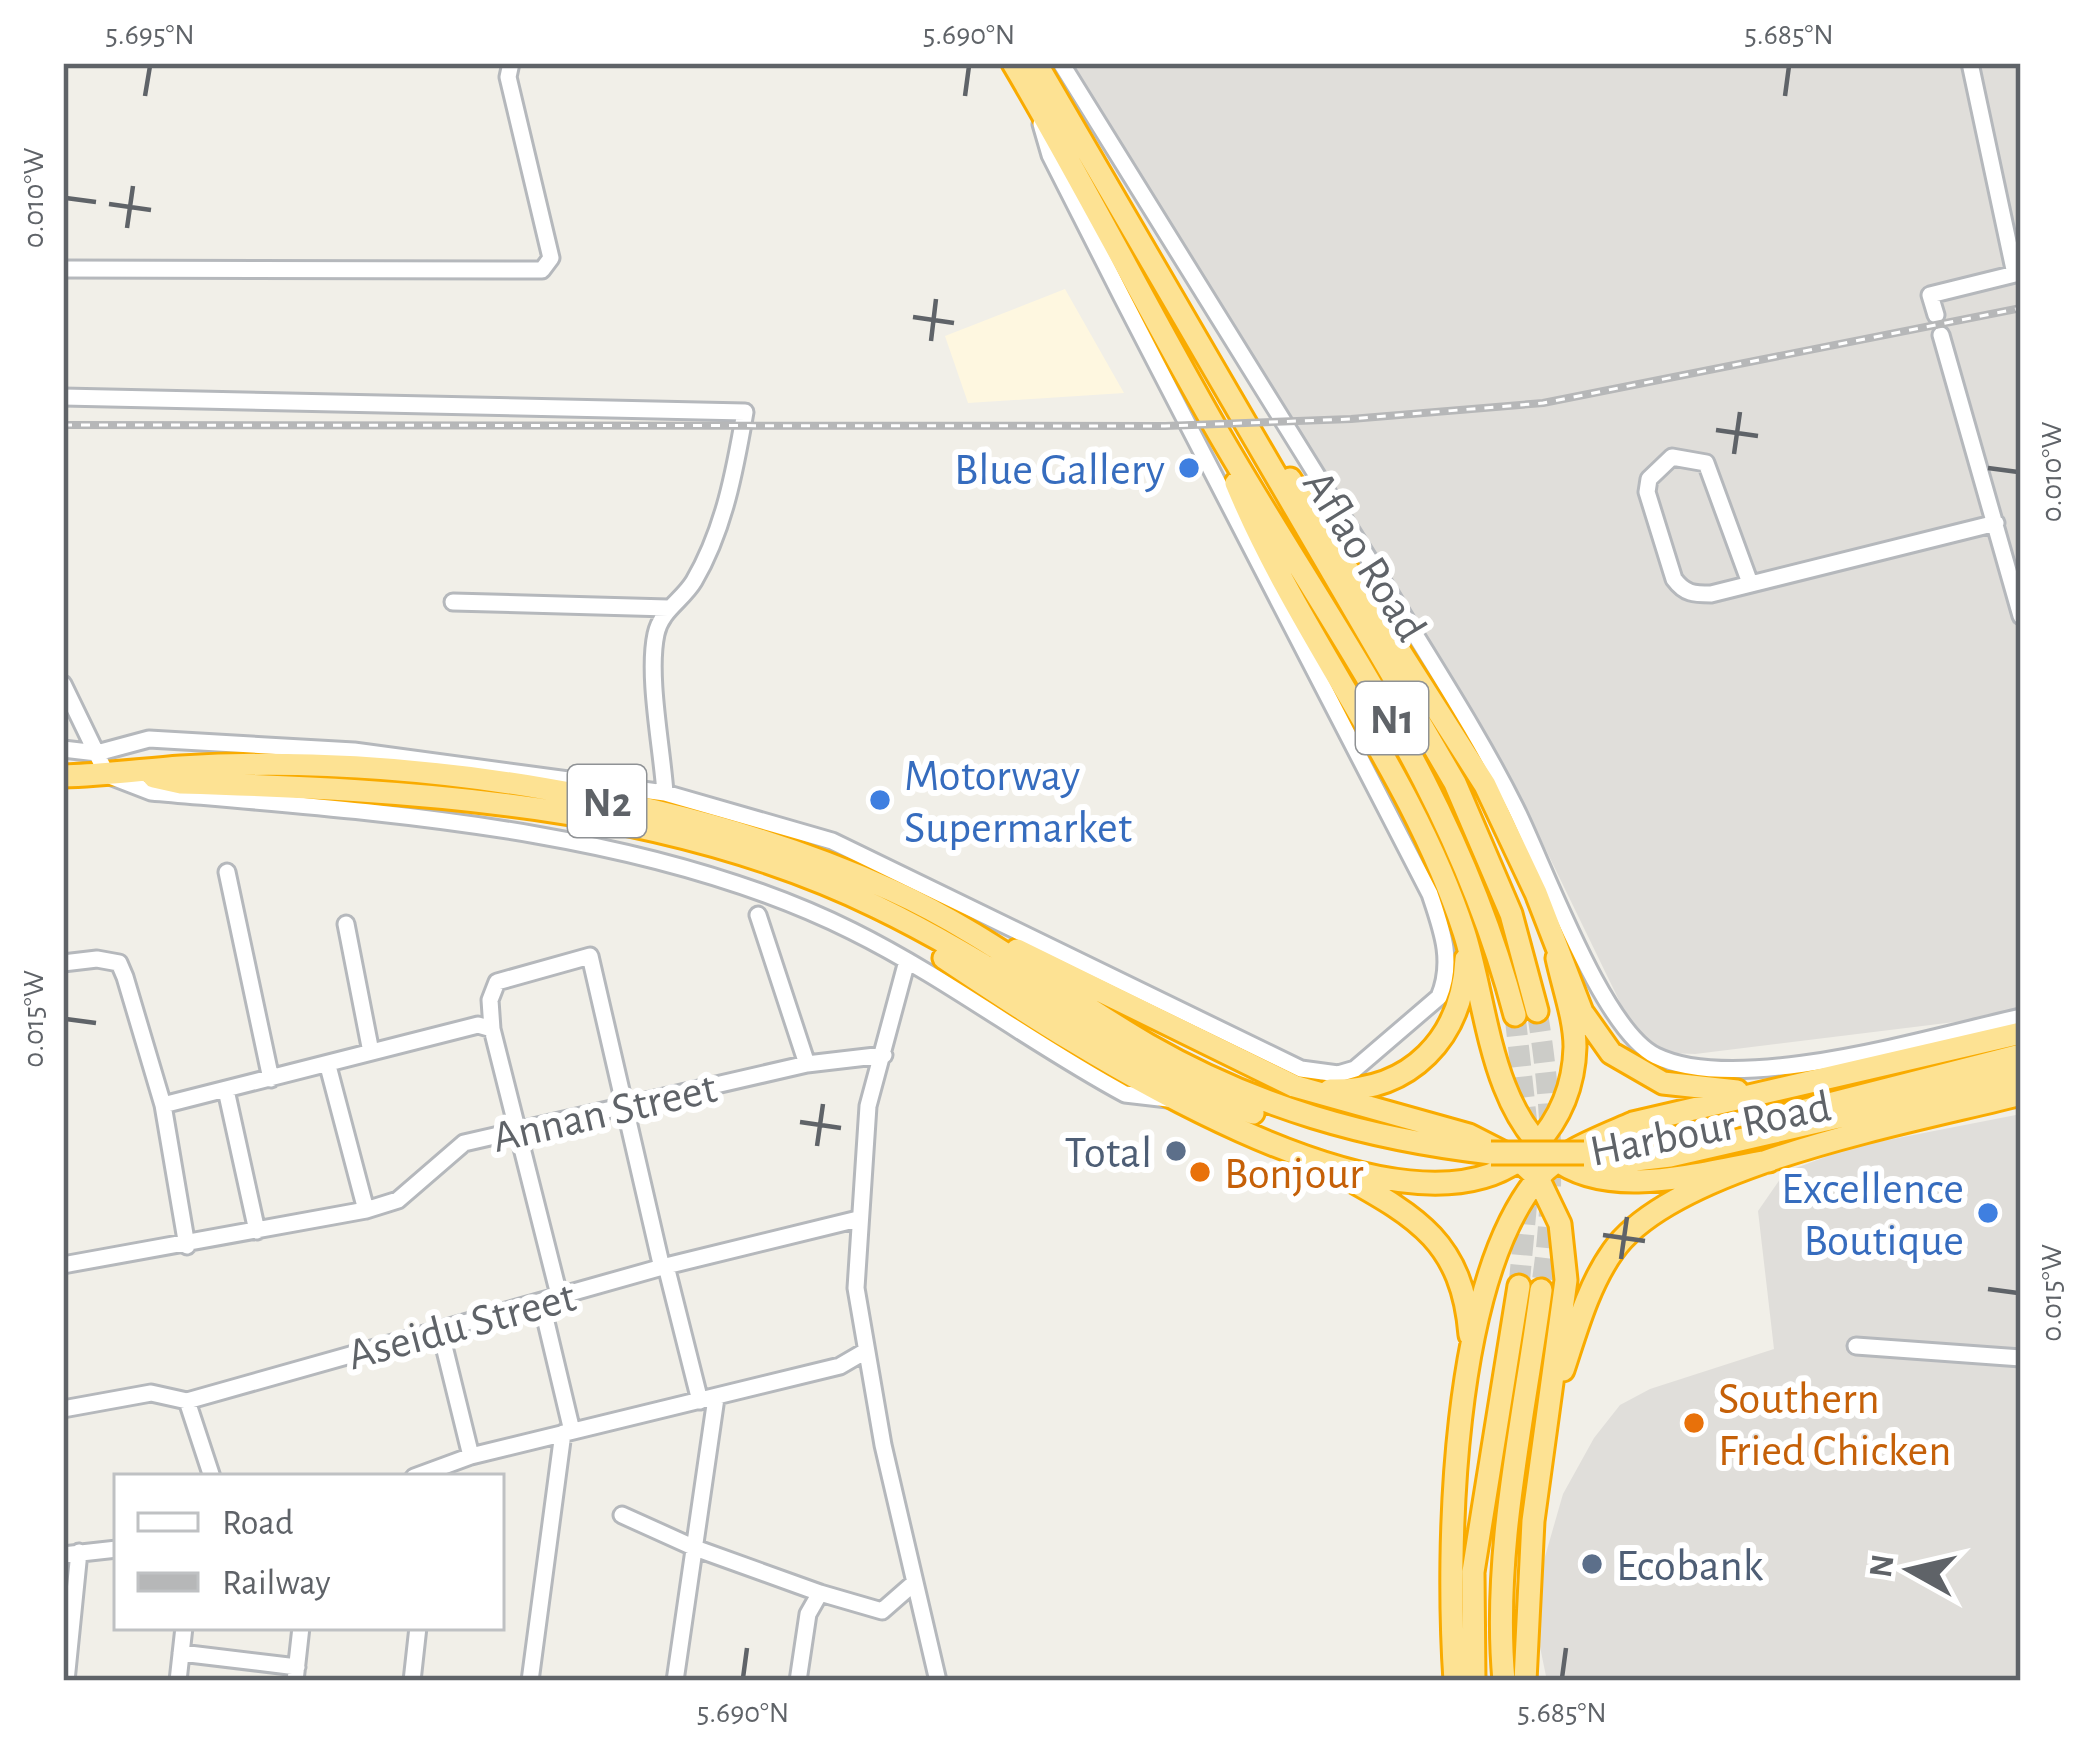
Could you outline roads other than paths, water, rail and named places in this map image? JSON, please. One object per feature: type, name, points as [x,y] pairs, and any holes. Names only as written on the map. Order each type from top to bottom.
[{"type":"highway","name":"Aflao Road","points":[[1012,63],[1224,442],[1364,665],[1443,812],[1526,1013],[1511,914],[1455,783],[1036,63]]},
{"type":"highway","points":[[1252,439],[1307,503],[1485,784],[1536,893],[1557,958],[1575,1043],[1571,1087],[1538,1143],[1520,1161],[1481,1180],[1446,1184],[1400,1179],[1308,1156]]},
{"type":"highway","points":[[1224,442],[1239,490],[1284,580],[1434,852],[1462,928],[1500,1070],[1538,1143],[1558,1161],[1620,1179],[1769,1161]]},
{"type":"highway","name":"N2","points":[[63,776],[102,764],[181,783],[389,791],[687,839],[805,877],[879,908],[1219,1082],[1395,1147]]},
{"type":"highway","name":"N2","points":[[142,773],[178,767],[364,771],[547,790],[666,812],[758,838],[877,884],[946,918],[1031,983]]},
{"type":"highway","points":[[805,877],[923,944],[1168,1100],[1308,1156],[1395,1205],[1437,1238],[1459,1272],[1472,1353]]},
{"type":"highway","points":[[946,918],[1294,1086],[1469,1135],[1520,1161],[1538,1178],[1559,1224],[1566,1280],[1533,1521],[1526,1681]]},
{"type":"highway","points":[[1294,1086],[1335,1090],[1380,1085],[1431,1054],[1452,1024],[1464,988],[1462,928]]},
{"type":"highway","points":[[1557,958],[1582,1012],[1611,1053],[1632,1070],[1690,1089],[1776,1092]]},
{"type":"highway","points":[[1455,1681],[1449,1598],[1472,1353],[1511,1222],[1538,1178],[1558,1161],[1633,1124],[2021,1033]]},
{"type":"highway","name":"Harbour Road","points":[[1395,1147],[1531,1156],[1629,1148],[1778,1118],[2021,1055]]},
{"type":"highway","name":"Harbour Road","points":[[1395,1147],[1496,1166],[1623,1163],[2021,1075]]},
{"type":"highway","points":[[1545,1428],[1580,1320],[1613,1250],[1641,1220],[1681,1197],[1769,1161],[2021,1094]]},
{"type":"highway","points":[[1474,1681],[1473,1572],[1530,1288],[1499,1623],[1504,1681]]},
{"type":"street","points":[[63,269],[542,270],[551,258],[508,77],[512,63]]},
{"type":"street","name":"Aflao Road","points":[[1061,63],[1498,772],[1609,1007],[1625,1032],[1652,1054]]},
{"type":"street","points":[[1936,315],[1930,295],[2015,274],[1970,63]]},
{"type":"street","name":"Aflao Road","points":[[665,793],[832,841],[1010,924],[1237,1042],[1301,1069],[1338,1073],[1355,1069],[1438,997],[1448,968],[1444,935],[1430,894],[1050,154],[1034,99]]},
{"type":"street","points":[[1941,335],[2021,616]]},
{"type":"street","points":[[63,397],[745,412],[728,497],[711,545],[687,592],[668,608],[655,648],[665,793],[354,752],[149,740],[102,764]]},
{"type":"street","points":[[1750,583],[1706,463],[1672,457],[1659,466],[1647,492],[1682,590],[1711,594],[1996,523]]},
{"type":"street","points":[[453,602],[668,608]]},
{"type":"street","points":[[63,684],[102,764]]},
{"type":"street","points":[[63,749],[102,764],[151,792],[315,807],[612,852],[721,878],[849,929],[1125,1094],[1168,1100]]},
{"type":"street","points":[[227,872],[271,1079]]},
{"type":"street","points":[[758,915],[807,1064]]},
{"type":"street","points":[[346,924],[371,1052]]},
{"type":"street","points":[[560,1299],[492,1029],[490,1000],[497,982],[590,956],[664,1267],[708,1400],[695,1548],[675,1681]]},
{"type":"street","points":[[63,963],[97,958],[119,963],[163,1106],[187,1246]]},
{"type":"street","points":[[907,962],[868,1106],[856,1288],[864,1352],[938,1681]]},
{"type":"street","name":"Harbour Road","points":[[1652,1054],[1703,1070],[1750,1068],[1912,1043],[2021,1018]]},
{"type":"street","points":[[163,1106],[478,1025],[492,1029]]},
{"type":"street","name":"Annan Street","points":[[63,1265],[366,1210],[398,1200],[464,1143],[807,1064],[884,1054]]},
{"type":"street","points":[[328,1066],[366,1210]]},
{"type":"street","points":[[226,1090],[256,1231]]},
{"type":"street","name":"Aseidu Street","points":[[63,1409],[151,1394],[187,1401],[664,1267],[858,1219]]},
{"type":"street","points":[[530,1681],[567,1432],[542,1305]]},
{"type":"street","points":[[440,1330],[471,1456]]},
{"type":"street","points":[[1856,1346],[2021,1358]]},
{"type":"street","points":[[436,1474],[471,1456],[840,1366],[864,1352]]},
{"type":"street","points":[[187,1401],[211,1474]]},
{"type":"street","points":[[622,1515],[695,1548],[881,1611],[892,1607],[914,1583]]},
{"type":"street","points":[[66,1681],[68,1552],[114,1549]]},
{"type":"street","points":[[798,1681],[808,1614],[820,1593]]},
{"type":"street","points":[[178,1681],[184,1630]]},
{"type":"street","points":[[181,1653],[296,1674],[301,1630]]},
{"type":"street","points":[[412,1681],[418,1630]]},
{"type":"tunnel","points":[[1537,1011],[1551,1150],[1541,1290]]},
{"type":"tunnel","points":[[1515,1015],[1528,1134]]},
{"type":"tunnel","points":[[1519,1286],[1528,1189]]},
{"type":"railway","points":[[63,425],[1165,426],[1351,419],[1543,403],[2021,308]]},
{"type":"place","name":"Blue Gallery","points":[[1189,468]]},
{"type":"place","name":"Motorway Supermarket","points":[[880,800]]},
{"type":"place","name":"Total","points":[[1176,1151]]},
{"type":"place","name":"Bonjour","points":[[1200,1172]]},
{"type":"place","name":"Excellence Boutique","points":[[1988,1213]]},
{"type":"place","name":"Southern Fried Chicken","points":[[1694,1423]]},
{"type":"place","name":"Ecobank","points":[[1592,1564]]}]
